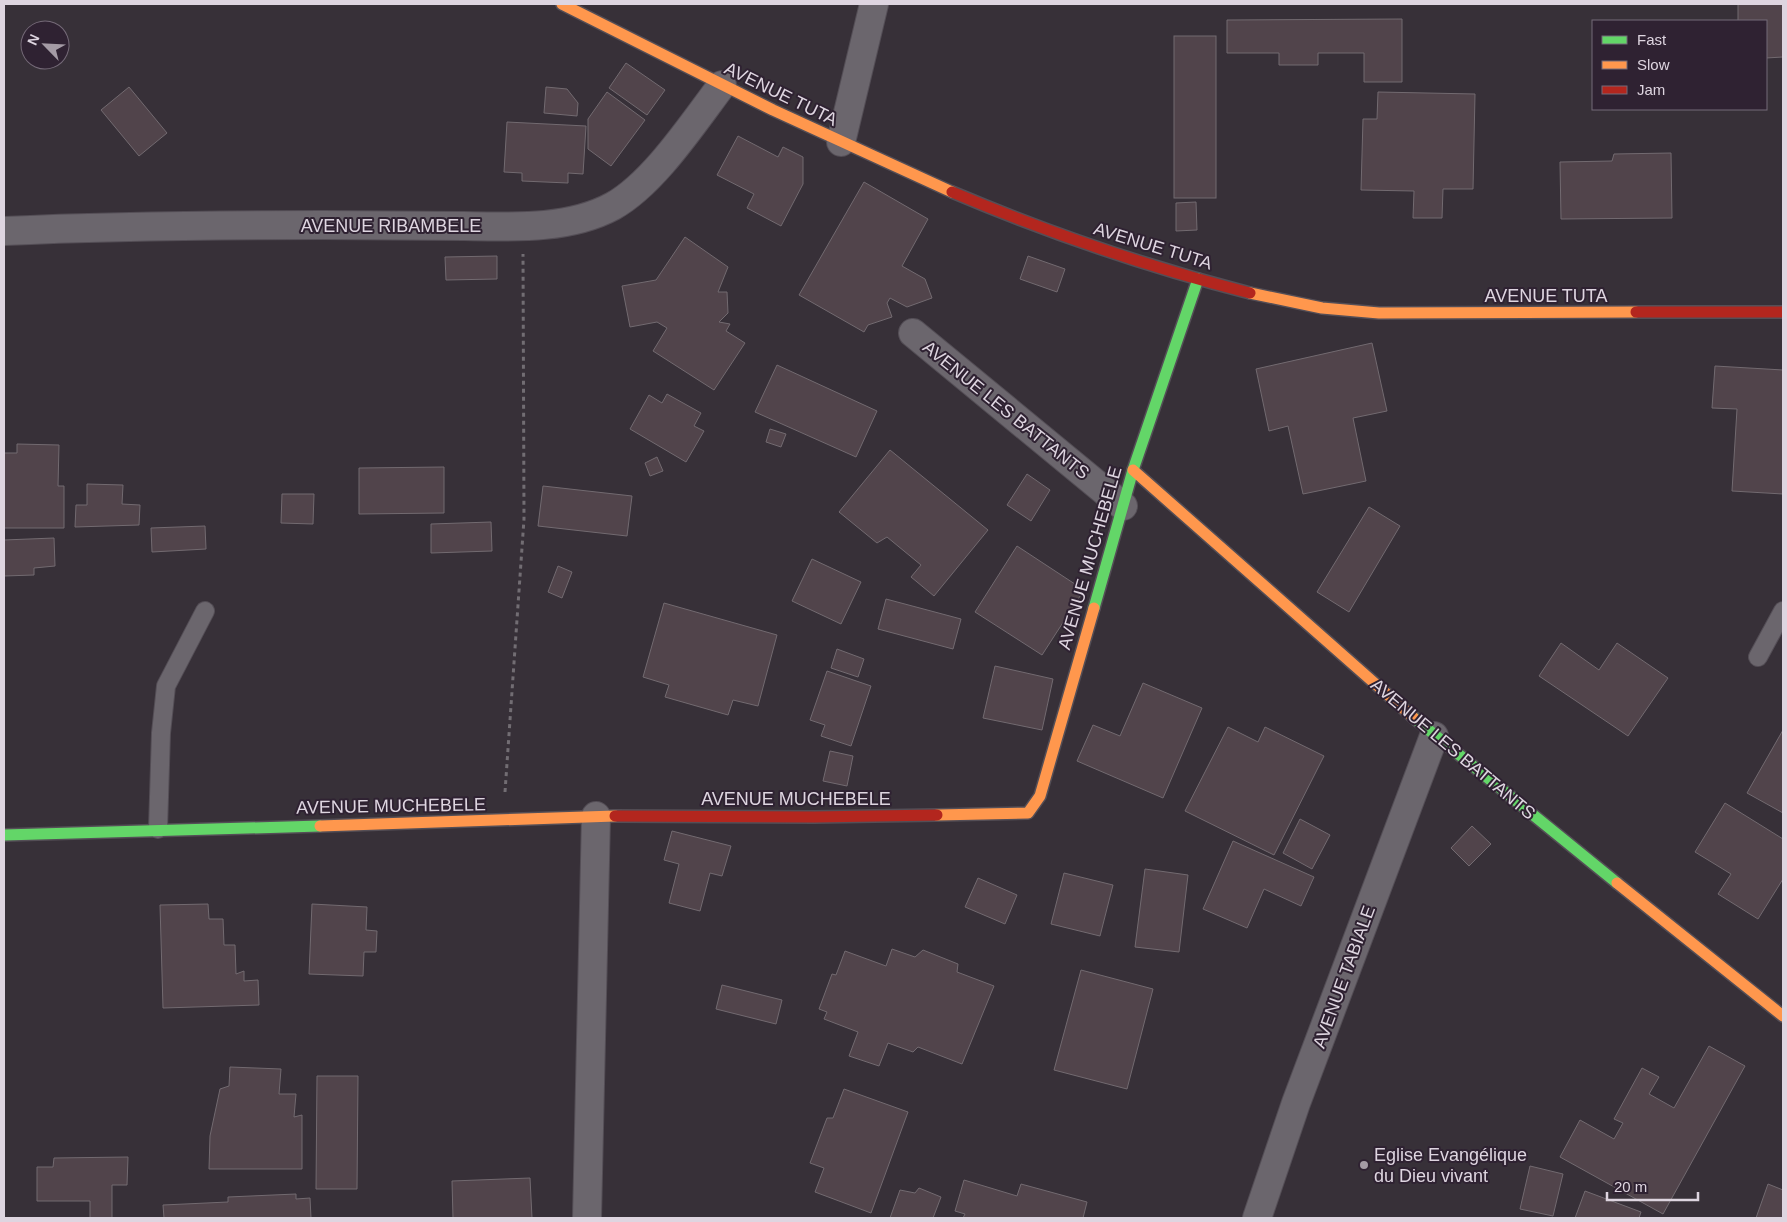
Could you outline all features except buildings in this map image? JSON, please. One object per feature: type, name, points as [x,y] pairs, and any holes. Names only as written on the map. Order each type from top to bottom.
[{"type":"street","name":"AVENUE TUTA","points":[[562,4],[722,86],[939,186],[1067,238],[1198,279],[1268,298],[1313,306],[1379,313],[1783,312]]},
{"type":"street","points":[[841,142],[874,4]]},
{"type":"street","name":"AVENUE RIBAMBELE","points":[[4,231],[323,225],[523,227],[564,222],[600,212],[614,205],[651,173],[674,148],[722,86]]},
{"type":"street","name":"AVENUE MUCHEBELE","points":[[4,835],[596,816],[814,818],[1028,813],[1038,802],[1040,796],[1133,470],[1198,279]]},
{"type":"street","name":"AVENUE LES BATTANTS","points":[[913,333],[1123,506]]},
{"type":"street","name":"AVENUE LES BATTANTS","points":[[1133,470],[1434,736],[1783,1016]]},
{"type":"street","name":"AVENUE TABIALE","points":[[1257,1218],[1290,1119],[1434,736]]},
{"type":"street","points":[[587,1218],[596,816]]},
{"type":"lane","points":[[158,829],[161,732],[166,686],[205,611]]},
{"type":"lane","points":[[1758,656],[1783,611]]},
{"type":"path","points":[[503,820],[524,519],[521,351],[523,227]]},
{"type":"traffic: fast","points":[[1094,608],[1133,470],[1198,279]]},
{"type":"traffic: fast","points":[[1414,718],[1617,883]]},
{"type":"traffic: fast","points":[[4,835],[320,826]]},
{"type":"traffic: slow","points":[[562,4],[773,110],[952,192]]},
{"type":"traffic: slow","points":[[1250,293],[1322,308],[1379,313],[1636,312]]},
{"type":"traffic: slow","points":[[1133,470],[1414,718]]},
{"type":"traffic: slow","points":[[937,815],[1028,813],[1040,796],[1094,608]]},
{"type":"traffic: slow","points":[[320,826],[615,816]]},
{"type":"traffic: slow","points":[[1617,883],[1783,1016]]},
{"type":"traffic: jam","points":[[952,192],[1099,248],[1174,272],[1250,293]]},
{"type":"traffic: jam","points":[[1636,312],[1783,312]]},
{"type":"traffic: jam","points":[[615,816],[814,817],[937,815]]},
{"type":"place","name":"Eglise Evangélique du Dieu vivant","points":[[1364,1165]]}]
